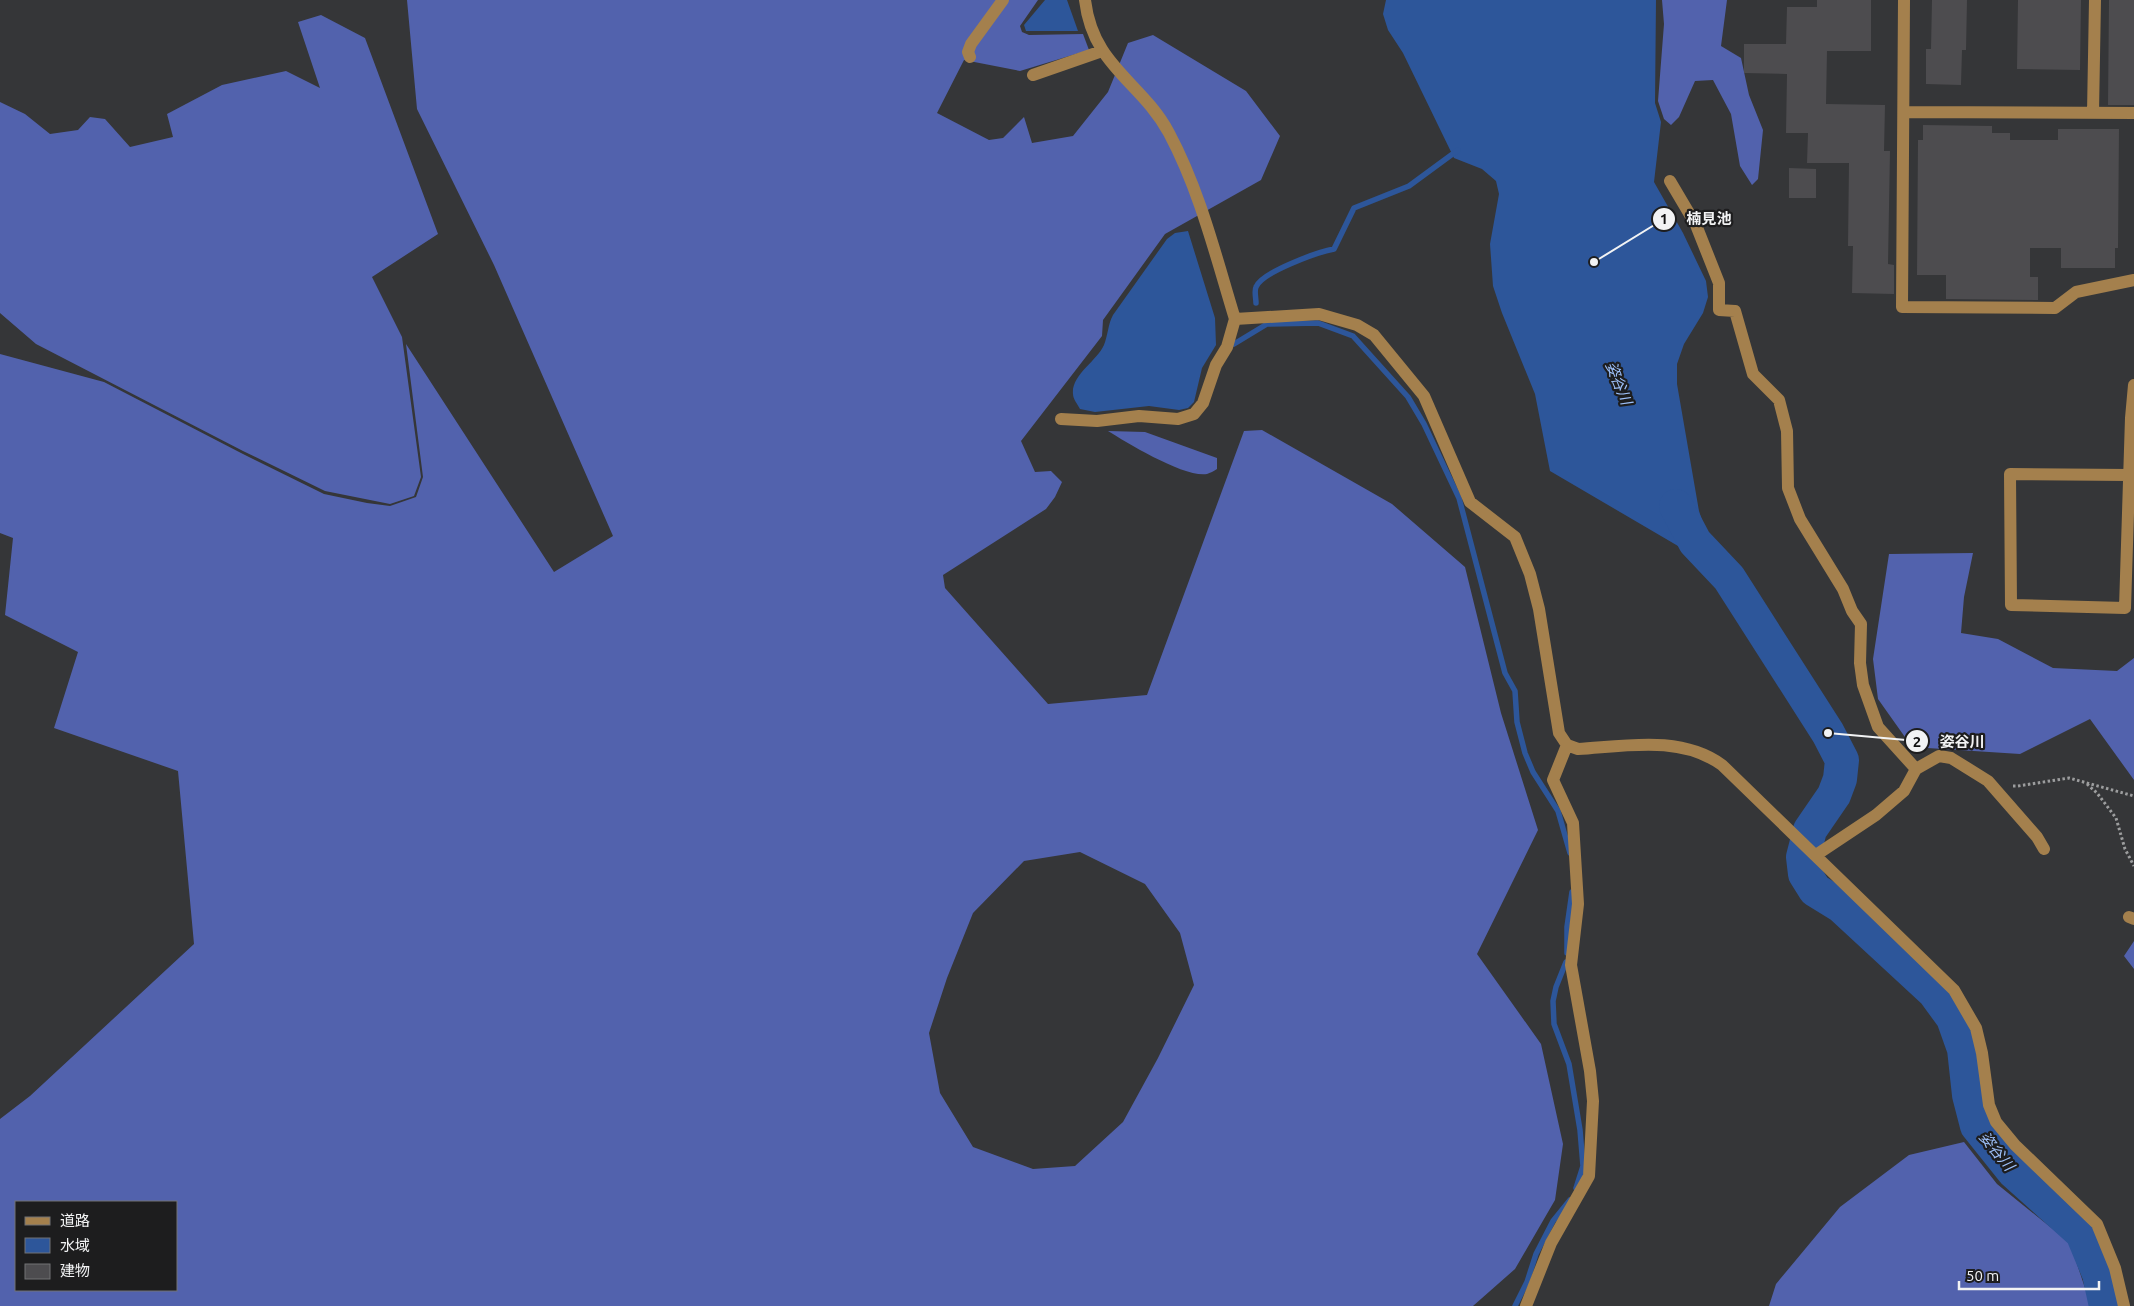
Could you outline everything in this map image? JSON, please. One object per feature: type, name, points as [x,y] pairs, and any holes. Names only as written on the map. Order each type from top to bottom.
[{"type":"street","points":[[970,57],[968,52],[971,44],[1003,0]]},
{"type":"street","points":[[1061,419],[1097,421],[1139,416],[1178,419],[1194,414],[1202,403],[1216,365],[1227,346],[1236,320],[1188,173],[1168,131],[1149,104],[1102,51],[1090,27],[1085,0]]},
{"type":"street","points":[[1904,0],[1902,307],[2055,308],[2076,292],[2134,280]]},
{"type":"street","points":[[2093,113],[2095,0]]},
{"type":"street","points":[[1033,75],[1102,51]]},
{"type":"street","points":[[1904,112],[2134,113]]},
{"type":"street","points":[[1670,180],[1696,225],[1719,283],[1719,310],[1735,311],[1753,374],[1779,400],[1787,431],[1788,488],[1800,519],[1843,589],[1852,611],[1861,624],[1860,662],[1863,685],[1878,727],[1916,768]]},
{"type":"street","points":[[1236,320],[1319,314],[1357,325],[1374,335],[1424,396],[1470,502],[1515,537],[1530,574],[1539,608],[1559,733],[1568,745],[1578,748],[1650,745],[1686,747],[1708,755],[1722,765],[1815,853],[1954,990],[1976,1028],[1982,1052],[1990,1105],[1996,1122],[2014,1145],[2097,1224],[2115,1268],[2124,1306]]},
{"type":"street","points":[[2129,475],[2010,474],[2011,605],[2125,608],[2134,385]]},
{"type":"street","points":[[1526,1306],[1551,1243],[1589,1176],[1593,1101],[1590,1071],[1571,965],[1578,904],[1573,823],[1553,780],[1568,745]]},
{"type":"street","points":[[1815,853],[1876,815],[1904,791],[1916,768],[1939,756],[1951,758],[1988,780],[2037,836],[2044,849]]},
{"type":"path","points":[[1988,780],[2018,786],[2069,778],[2134,796]]},
{"type":"path","points":[[2084,782],[2097,793],[2116,818],[2125,850],[2134,866]]},
{"type":"shaded area","points":[[407,0],[1038,0],[1020,26],[1022,32],[1029,35],[1083,34],[1089,50],[1020,71],[964,60],[937,113],[989,140],[1003,138],[1024,117],[1032,143],[1073,136],[1108,92],[1128,43],[1153,35],[1246,91],[1280,136],[1261,180],[1165,234],[1103,320],[1102,336],[1021,441],[1035,472],[1051,471],[1062,482],[1055,497],[1046,509],[943,575],[945,588],[1048,704],[1147,695],[1244,431],[1262,430],[1392,504],[1465,567],[1501,713],[1538,830],[1477,954],[1541,1044],[1563,1144],[1555,1200],[1515,1269],[1473,1306],[0,1306],[0,1119],[30,1096],[194,944],[178,771],[54,728],[78,652],[5,615],[13,538],[0,533],[0,354],[104,382],[324,494],[390,506],[416,497],[423,477],[406,344],[554,572],[613,536],[494,265],[417,109]],"holes":[[[1080,852],[1145,884],[1180,933],[1194,985],[1158,1058],[1123,1122],[1075,1166],[1033,1169],[973,1147],[940,1093],[929,1033],[947,978],[973,913],[1024,861]]]},
{"type":"shaded area","points":[[1662,0],[1727,0],[1721,46],[1741,58],[1749,95],[1763,130],[1758,179],[1752,185],[1740,166],[1731,114],[1713,80],[1695,81],[1679,117],[1671,125],[1664,119],[1658,101],[1664,24]]},
{"type":"shaded area","points":[[321,15],[365,38],[438,234],[372,277],[402,337],[421,477],[414,496],[390,504],[325,491],[243,451],[36,344],[0,313],[0,102],[25,114],[50,134],[78,130],[90,117],[105,119],[130,147],[173,137],[167,114],[222,85],[286,71],[320,88],[298,22]]},
{"type":"shaded area","points":[[1108,431],[1145,432],[1217,458],[1217,469],[1207,474],[1185,471],[1156,458]]},
{"type":"shaded area","points":[[1973,553],[1964,597],[1961,633],[1998,639],[2053,668],[2117,671],[2134,658],[2134,780],[2090,719],[2020,754],[1912,747],[1878,699],[1873,659],[1889,554]]},
{"type":"shaded area","points":[[2134,941],[2134,969],[2124,956]]},
{"type":"shaded area","points":[[1964,1142],[1997,1184],[2070,1243],[2091,1306],[1769,1306],[1776,1284],[1840,1207],[1909,1155]]},
{"type":"water","points":[[1045,0],[1067,0],[1078,31],[1026,31],[1024,25]]},
{"type":"water","points":[[1386,0],[1656,0],[1655,103],[1661,122],[1654,182],[1683,233],[1706,281],[1708,297],[1703,313],[1684,344],[1677,364],[1677,384],[1699,511],[1708,538],[1690,553],[1550,471],[1535,394],[1493,286],[1490,244],[1499,194],[1496,181],[1482,169],[1454,158],[1403,53],[1388,30],[1383,14]]},
{"type":"water","points":[[1188,231],[1215,318],[1216,345],[1202,368],[1194,402],[1188,408],[1179,410],[1149,406],[1095,412],[1080,409],[1073,396],[1073,387],[1080,374],[1101,351],[1113,315],[1167,239],[1175,233]]},
{"type":"building","points":[[1817,0],[1871,0],[1871,51],[1827,51],[1826,104],[1885,105],[1884,151],[1890,151],[1888,264],[1894,265],[1894,294],[1852,293],[1853,246],[1848,246],[1849,163],[1807,163],[1808,133],[1786,133],[1787,74],[1744,73],[1744,44],[1786,44],[1787,7],[1817,7]]},
{"type":"building","points":[[1932,0],[1967,0],[1966,50],[1962,50],[1961,85],[1926,84],[1926,49],[1931,49]]},
{"type":"building","points":[[2018,0],[2081,0],[2080,70],[2017,69]]},
{"type":"building","points":[[2109,0],[2134,0],[2134,105],[2108,105]]},
{"type":"building","points":[[1923,125],[1992,126],[1992,133],[2010,133],[2010,140],[2058,140],[2058,129],[2119,129],[2118,248],[2115,248],[2115,268],[2061,268],[2061,248],[2030,248],[2030,277],[2038,277],[2038,300],[1946,299],[1946,275],[1917,275],[1918,140],[1923,140]]},
{"type":"building","points":[[1789,168],[1816,169],[1816,198],[1789,198]]},
{"type":"waterway","points":[[1256,303],[1256,287],[1268,275],[1304,258],[1334,249],[1354,208],[1409,186],[1458,150]]},
{"type":"waterway","points":[[1234,344],[1267,324],[1318,323],[1353,336],[1408,397],[1424,424],[1459,498],[1505,673],[1515,691],[1517,722],[1525,753],[1533,772],[1558,811],[1570,853]]},
{"type":"waterway","name":"姿谷川","points":[[1676,506],[1695,542],[1729,578],[1828,733],[1842,760],[1840,779],[1834,795],[1810,830],[1803,857],[1805,874],[1815,890],[1841,906],[1934,992],[1953,1018],[1964,1049],[1969,1095],[1977,1126],[2013,1171],[2082,1233],[2099,1274],[2106,1306]]},
{"type":"waterway","points":[[1567,953],[1567,927],[1572,892]]},
{"type":"waterway","points":[[1566,962],[1556,987],[1553,1001],[1554,1024],[1569,1064],[1580,1130],[1583,1166],[1576,1188]]},
{"type":"waterway","points":[[1515,1306],[1527,1282],[1536,1254],[1553,1221],[1570,1200]]},
{"type":"place","name":"楠見池","points":[[1594,262]]},
{"type":"place","name":"姿谷川","points":[[1828,733]]}]
